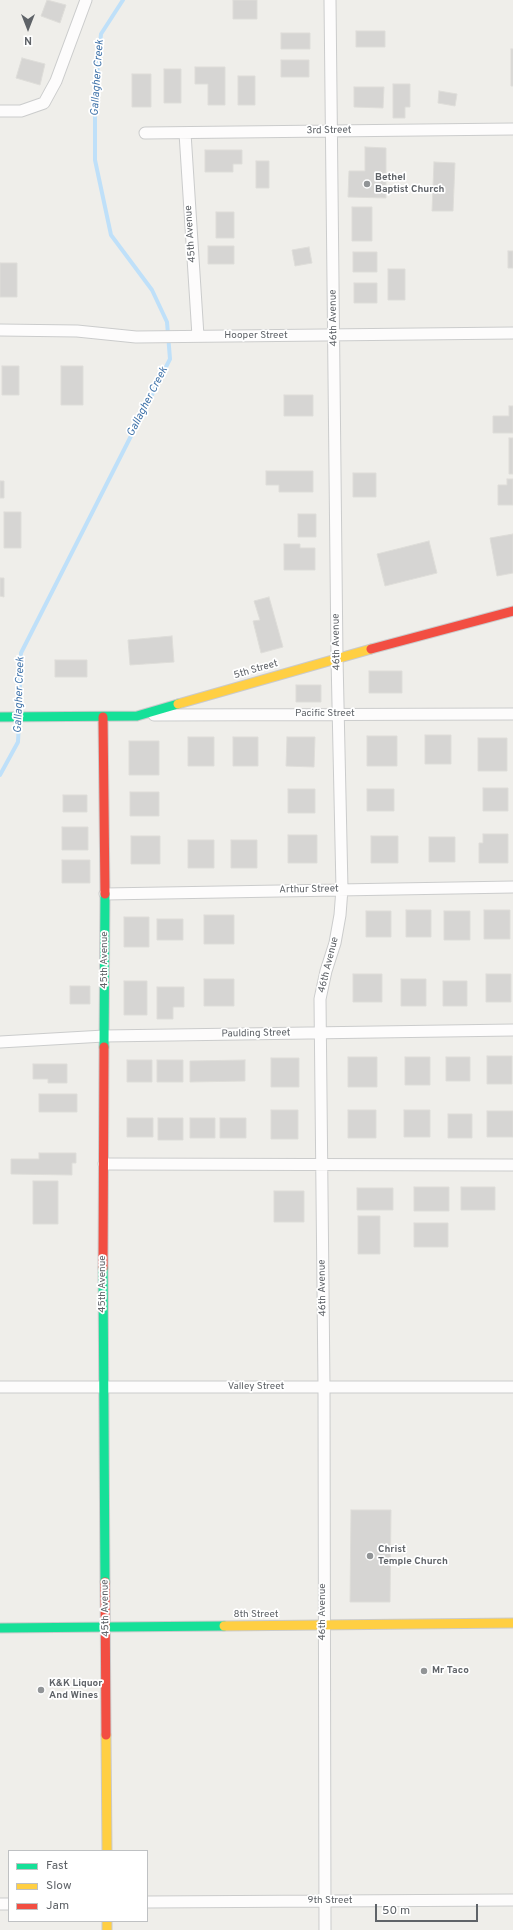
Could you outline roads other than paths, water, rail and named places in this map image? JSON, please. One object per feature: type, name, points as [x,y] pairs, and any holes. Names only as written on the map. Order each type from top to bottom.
[{"type":"street","points":[[0,111],[20,111],[44,103],[56,81],[86,0]]},
{"type":"street","name":"46th Avenue","points":[[325,1930],[323,1625],[324,1386],[320,999],[326,970],[335,943],[340,915],[342,889],[337,658],[330,0]]},
{"type":"street","name":"3rd Street","points":[[145,133],[513,130]]},
{"type":"street","name":"45th Avenue","points":[[185,133],[192,336]]},
{"type":"street","name":"Hooper Street","points":[[0,330],[77,331],[149,337],[513,333]]},
{"type":"street","name":"5th Street","points":[[2,716],[137,716],[337,658],[513,611]]},
{"type":"street","name":"Pacific Street","points":[[137,716],[513,714]]},
{"type":"street","name":"45th Avenue","points":[[103,717],[105,894],[103,1387],[107,1850]]},
{"type":"street","name":"Arthur Street","points":[[105,894],[513,887]]},
{"type":"street","name":"Paulding Street","points":[[0,1042],[104,1036],[513,1030]]},
{"type":"street","points":[[104,1164],[513,1165]]},
{"type":"street","name":"Valley Street","points":[[0,1387],[513,1387]]},
{"type":"street","name":"8th Street","points":[[0,1628],[513,1623]]},
{"type":"street","name":"9th Street","points":[[148,1902],[513,1900]]},
{"type":"waterway","name":"Gallagher Creek","points":[[19,714],[21,653],[170,359],[167,322],[152,290],[111,235],[95,160],[95,95],[101,34],[123,0]]},
{"type":"waterway","name":"Gallagher Creek","points":[[0,775],[18,742],[19,721]]},
{"type":"place","name":"Bethel Baptist Church","points":[[367,184]]},
{"type":"place","name":"Christ Temple Church","points":[[370,1556]]},
{"type":"place","name":"Mr Taco","points":[[424,1671]]},
{"type":"place","name":"K&K Liquor And Wines","points":[[41,1690]]}]
